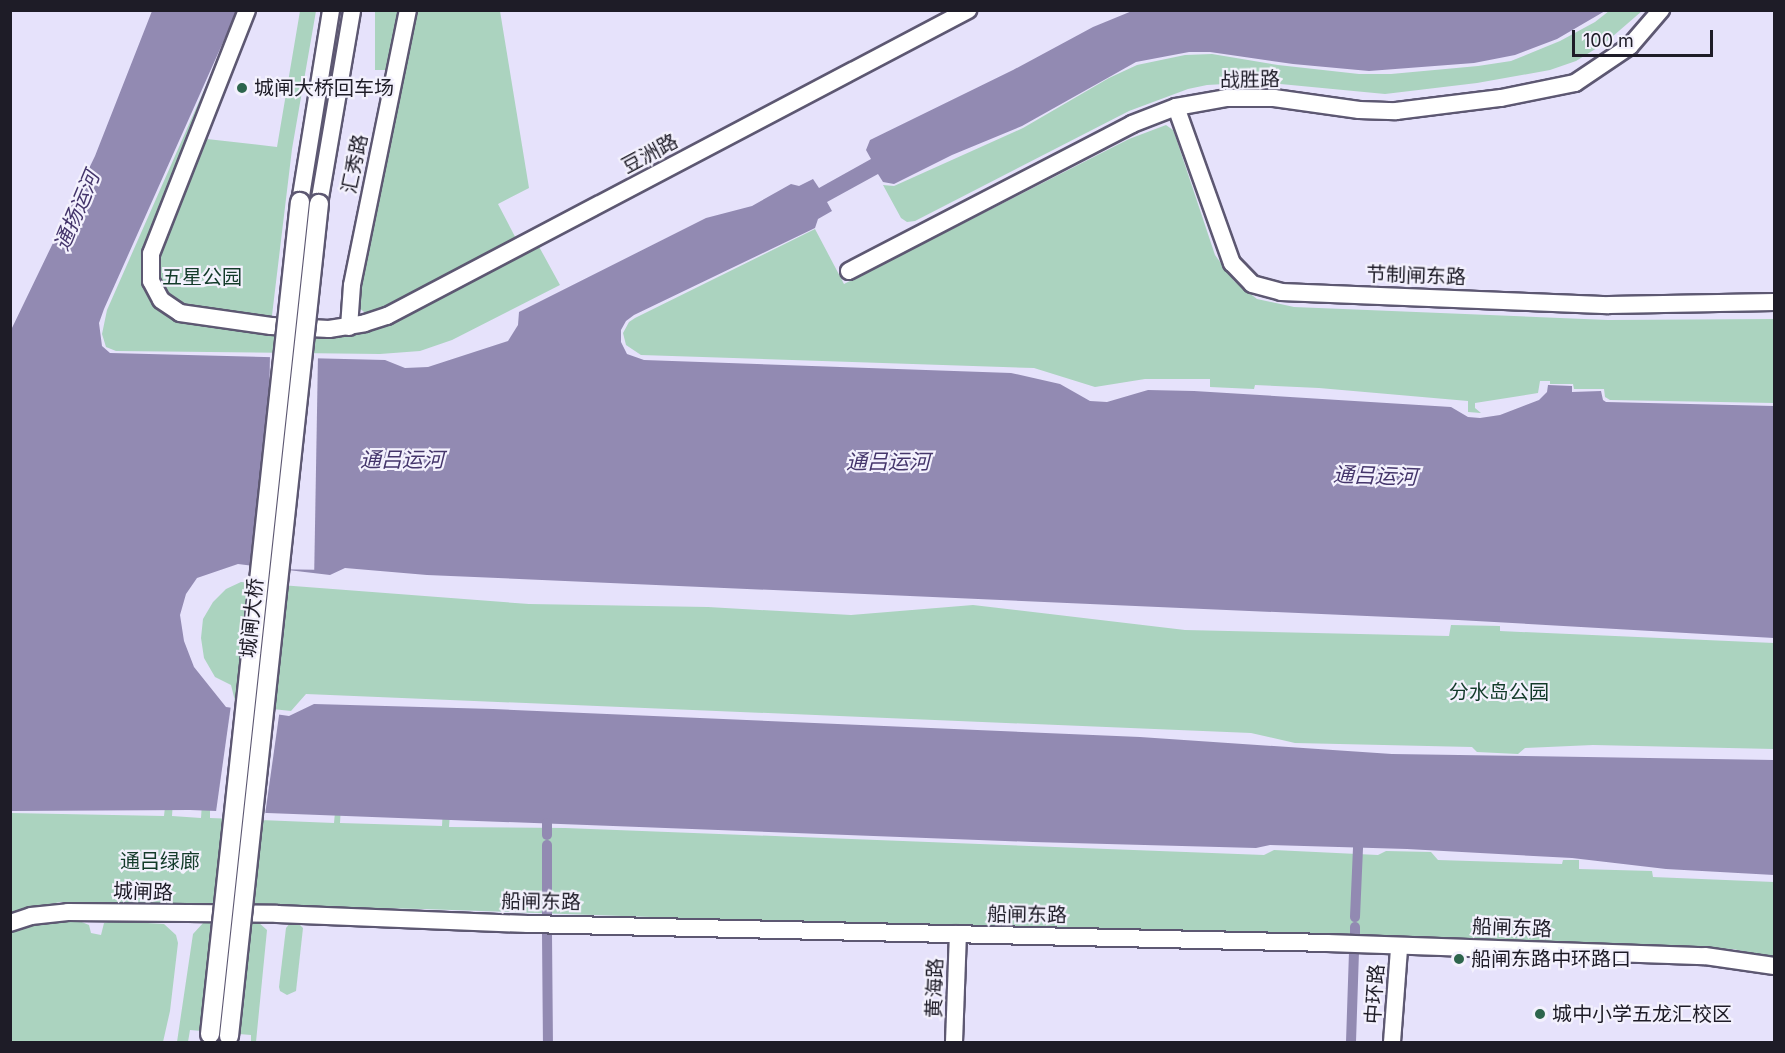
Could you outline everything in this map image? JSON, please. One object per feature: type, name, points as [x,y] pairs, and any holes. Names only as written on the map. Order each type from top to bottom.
[{"type":"main road","name":"城闸大桥","points":[[210,1034],[300,202]]},
{"type":"main road","name":"城闸大桥","points":[[229,1036],[319,204]]},
{"type":"street","name":"豆洲路","points":[[247,10],[152,254],[149,270],[153,290],[170,308],[190,316],[271,326],[329,329],[349,327],[387,316],[968,10]]},
{"type":"street","points":[[300,202],[331,10]]},
{"type":"street","points":[[319,204],[352,10]]},
{"type":"street","name":"汇秀路","points":[[349,327],[352,285],[408,10]]},
{"type":"street","name":"战胜路","points":[[849,271],[1131,124],[1176,107],[1227,98],[1274,98],[1359,110],[1396,111],[1501,98],[1575,83],[1630,46],[1662,10]]},
{"type":"street","name":"节制闸东路","points":[[1176,107],[1232,263],[1252,284],[1281,292],[1609,305],[1774,302]]},
{"type":"street","name":"城闸路","points":[[10,923],[31,916],[68,912],[277,914]]},
{"type":"street","name":"船闸东路","points":[[277,914],[1327,943],[1399,948],[1705,956],[1774,966]]},
{"type":"street","name":"黄海路","points":[[954,1042],[958,934]]},
{"type":"street","name":"中环路","points":[[1392,1042],[1399,948]]},
{"type":"green space","name":"五星公园","points":[[239,11],[253,11],[207,139],[277,147],[300,11],[316,11],[292,149],[270,332],[338,336],[381,325],[359,308],[355,299],[414,11],[500,11],[529,188],[498,204],[522,250],[537,243],[560,285],[452,340],[420,351],[380,354],[116,351],[106,347],[102,334],[107,310]]},
{"type":"green space","points":[[375,11],[401,11],[401,70],[375,70]]},
{"type":"green space","points":[[1609,11],[1642,11],[1605,43],[1576,61],[1550,70],[1477,83],[1385,94],[1260,82],[1207,85],[1188,89],[1129,111],[915,221],[907,222],[901,218],[883,185],[894,186],[1023,128],[1109,78],[1137,65],[1185,55],[1212,54],[1278,65],[1359,74],[1391,74],[1478,66],[1511,61],[1560,41],[1595,22]]},
{"type":"green space","points":[[1166,125],[1173,130],[1215,255],[1234,281],[1257,299],[1294,307],[1608,320],[1774,319],[1774,403],[1610,400],[1605,397],[1604,389],[1574,389],[1573,384],[1550,384],[1550,381],[1540,381],[1538,393],[1475,403],[1475,408],[1481,413],[1468,412],[1468,401],[1319,388],[1255,385],[1254,389],[1210,387],[1210,379],[1145,379],[1095,387],[1034,368],[641,355],[626,345],[623,333],[629,322],[635,318],[815,229],[844,284],[1129,139]]},
{"type":"green space","name":"分水岛公园","points":[[241,582],[529,604],[708,607],[851,615],[973,605],[1185,630],[1449,636],[1451,625],[1500,626],[1500,631],[1774,643],[1774,749],[1593,745],[1525,748],[1518,754],[1477,752],[1472,747],[1295,743],[1251,733],[306,694],[291,711],[236,705],[231,685],[215,677],[204,658],[201,638],[203,619],[213,602],[226,589]]},
{"type":"green space","name":"通吕绿廊","points":[[173,801],[172,816],[201,818],[202,803],[210,809],[210,818],[334,823],[335,812],[341,806],[340,823],[442,826],[443,807],[450,813],[449,827],[565,828],[1264,855],[1274,850],[1378,855],[1386,851],[1431,852],[1438,860],[1562,864],[1563,860],[1579,860],[1579,869],[1652,871],[1653,877],[1774,882],[1774,958],[1733,949],[1444,942],[1210,932],[873,925],[423,909],[60,902],[11,913],[11,813],[164,816],[165,807]]},
{"type":"green space","points":[[77,920],[89,925],[91,933],[101,935],[104,923],[114,921],[164,924],[176,935],[178,943],[170,1011],[163,1042],[11,1042],[11,932],[40,923]]},
{"type":"green space","points":[[204,922],[258,922],[267,930],[256,1042],[251,1042],[251,1035],[190,1030],[188,1042],[177,1042],[193,934]]},
{"type":"green space","points":[[290,923],[298,923],[303,928],[296,991],[287,995],[280,991],[279,987],[286,928]]},
{"type":"water","points":[[152,11],[237,11],[104,309],[99,323],[102,346],[110,353],[385,360],[405,368],[428,367],[508,341],[518,325],[519,312],[706,218],[752,206],[791,184],[799,186],[813,179],[819,188],[871,159],[866,150],[870,140],[1013,70],[1093,27],[1132,11],[1605,11],[1557,39],[1515,55],[1474,63],[1369,71],[1293,64],[1210,52],[1189,52],[1136,62],[1022,126],[952,155],[894,184],[883,182],[878,174],[827,202],[832,211],[818,219],[815,228],[634,315],[626,321],[621,330],[621,342],[627,354],[644,360],[1011,373],[1060,384],[1090,401],[1107,402],[1148,390],[1194,391],[1451,407],[1468,417],[1480,418],[1500,415],[1539,400],[1547,392],[1548,385],[1572,386],[1572,392],[1601,391],[1603,400],[1606,402],[1774,406],[1774,638],[1458,620],[427,575],[345,568],[330,575],[238,564],[197,578],[186,594],[180,615],[184,641],[194,667],[226,707],[289,716],[314,704],[493,709],[1140,737],[1392,754],[1774,760],[1774,875],[1666,869],[1572,858],[1407,849],[1270,845],[1256,848],[1033,842],[190,810],[11,811],[11,330],[95,156]]},
{"type":"pier","points":[[270,354],[318,355],[314,570],[266,569]]},
{"type":"pier","points":[[231,705],[280,712],[264,821],[216,814]]},
{"type":"waterway","points":[[547,823],[547,835]]},
{"type":"waterway","points":[[547,845],[547,917]]},
{"type":"waterway","points":[[1355,917],[1358,847]]},
{"type":"waterway","points":[[1355,927],[1355,936]]},
{"type":"waterway","points":[[547,934],[548,1042]]},
{"type":"waterway","points":[[1351,1042],[1354,953]]},
{"type":"place","name":"城闸大桥回车场","points":[[242,88]]},
{"type":"place","name":"船闸东路中环路口","points":[[1459,959]]},
{"type":"place","name":"城中小学五龙汇校区","points":[[1540,1014]]},
{"type":"water label","name":"通扬运河","points":[[77,211]]},
{"type":"water label","name":"通吕运河","points":[[402,460]]},
{"type":"water label","name":"通吕运河","points":[[888,462]]},
{"type":"water label","name":"通吕运河","points":[[1375,476]]}]
